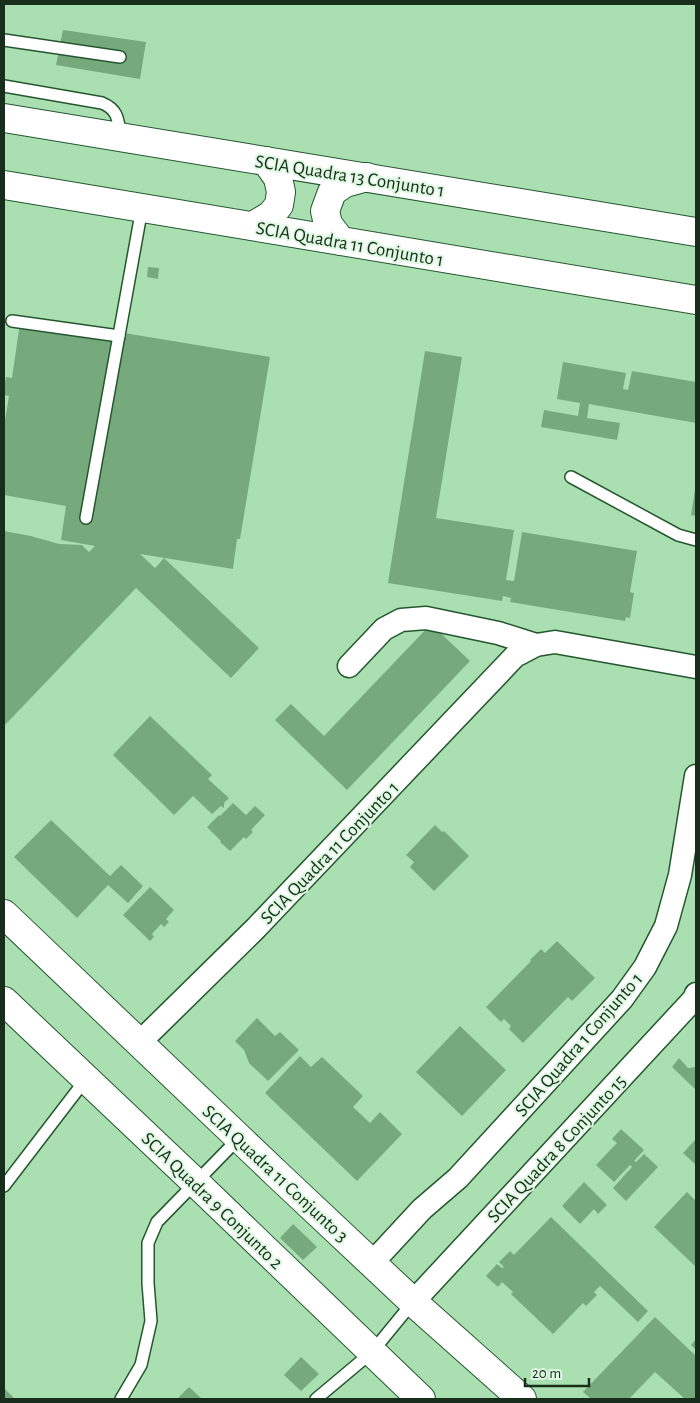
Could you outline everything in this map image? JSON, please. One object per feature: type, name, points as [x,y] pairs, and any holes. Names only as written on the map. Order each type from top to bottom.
[{"type":"street","name":"SCIA Quadra 13 Conjunto 1","points":[[4,118],[696,232]]},
{"type":"street","points":[[253,226],[271,215],[279,205],[281,192],[278,178],[266,161]]},
{"type":"street","points":[[341,242],[328,224],[325,211],[332,192],[346,183],[367,177]]},
{"type":"street","name":"SCIA Quadra 11 Conjunto 1","points":[[4,185],[696,300]]},
{"type":"street","points":[[349,666],[384,629],[401,620],[426,618],[498,633],[536,645]]},
{"type":"street","name":"SCIA Quadra 11 Conjunto 1","points":[[139,1043],[256,928],[515,656],[536,645],[555,642],[696,668]]},
{"type":"street","name":"SCIA Quadra 1 Conjunto 1","points":[[372,1263],[422,1209],[465,1171],[622,999],[645,967],[666,926],[680,876],[696,776]]},
{"type":"street","points":[[4,914],[139,1043]]},
{"type":"street","name":"SCIA Quadra 8 Conjunto 15","points":[[413,1302],[694,999],[696,994]]},
{"type":"street","name":"SCIA Quadra 9 Conjunto 2","points":[[4,1001],[421,1399]]},
{"type":"street","name":"SCIA Quadra 11 Conjunto 3","points":[[139,1043],[413,1302],[520,1398]]},
{"type":"lane","points":[[4,40],[120,57]]},
{"type":"lane","points":[[4,86],[102,103],[111,107],[117,117],[121,138]]},
{"type":"lane","points":[[86,518],[142,208]]},
{"type":"lane","points":[[12,320],[119,336]]},
{"type":"lane","points":[[571,477],[678,535],[696,540]]},
{"type":"lane","points":[[4,1186],[86,1079]]},
{"type":"lane","points":[[121,1399],[142,1365],[151,1321],[148,1283],[148,1244],[157,1222],[239,1138]]},
{"type":"lane","points":[[316,1399],[372,1352],[413,1302]]},
{"type":"building","points":[[63,30],[146,42],[140,79],[56,65]]},
{"type":"building","points":[[148,267],[159,268],[158,279],[147,277]]},
{"type":"building","points":[[21,316],[270,357],[240,539],[237,539],[233,569],[140,554],[155,568],[164,558],[259,648],[231,678],[136,588],[4,726],[4,531],[59,544],[82,545],[89,552],[95,546],[61,540],[66,506],[4,495],[4,426],[9,396],[4,395],[4,389],[6,377],[12,378]]},
{"type":"building","points":[[425,351],[462,357],[436,518],[514,530],[506,580],[514,581],[522,532],[637,551],[630,592],[634,593],[630,618],[626,617],[625,621],[510,602],[511,598],[503,596],[502,601],[388,583]]},
{"type":"building","points":[[563,362],[626,373],[623,389],[628,390],[632,371],[696,382],[696,423],[589,404],[587,418],[620,423],[617,440],[541,427],[544,410],[578,416],[580,403],[557,399]]},
{"type":"building","points":[[696,490],[696,516],[691,515]]},
{"type":"building","points":[[431,624],[470,661],[347,790],[275,720],[291,704],[324,736]]},
{"type":"building","points":[[150,716],[212,775],[208,779],[229,798],[224,803],[224,808],[221,806],[212,814],[193,796],[174,815],[113,755]]},
{"type":"building","points":[[233,803],[246,815],[255,806],[265,815],[251,830],[253,832],[246,839],[244,837],[230,851],[207,827]]},
{"type":"building","points":[[51,820],[110,876],[121,865],[143,886],[128,903],[108,885],[77,918],[14,857]]},
{"type":"building","points":[[435,825],[442,832],[444,831],[469,856],[434,891],[410,867],[414,862],[406,855]]},
{"type":"building","points":[[150,887],[174,910],[166,919],[169,922],[164,927],[161,924],[152,934],[154,937],[150,941],[123,915]]},
{"type":"building","points":[[557,941],[595,978],[572,1001],[568,997],[523,1043],[509,1029],[511,1026],[504,1019],[501,1022],[486,1007],[541,949],[545,953]]},
{"type":"building","points":[[257,1018],[275,1036],[280,1032],[299,1050],[268,1081],[249,1063],[244,1050],[235,1041]]},
{"type":"building","points":[[460,1026],[506,1070],[462,1116],[416,1072]]},
{"type":"building","points":[[300,1056],[311,1067],[322,1057],[363,1096],[353,1107],[370,1123],[380,1112],[402,1134],[357,1181],[265,1093]]},
{"type":"building","points":[[679,1058],[688,1068],[696,1067],[696,1090],[672,1067]]},
{"type":"building","points":[[621,1129],[644,1150],[634,1161],[636,1162],[644,1154],[658,1167],[626,1201],[613,1188],[632,1167],[630,1165],[614,1182],[596,1165],[617,1143],[612,1139]]},
{"type":"building","points":[[696,1139],[696,1165],[683,1153]]},
{"type":"building","points":[[584,1182],[607,1205],[598,1214],[594,1209],[580,1224],[562,1206]]},
{"type":"building","points":[[687,1192],[696,1201],[696,1267],[654,1227]]},
{"type":"building","points":[[551,1217],[648,1311],[638,1322],[600,1286],[594,1292],[597,1295],[586,1306],[583,1303],[553,1334],[511,1294],[513,1292],[502,1282],[498,1287],[486,1276],[497,1264],[502,1268],[504,1267],[499,1262],[510,1251],[514,1255]]},
{"type":"building","points":[[293,1224],[317,1247],[303,1260],[280,1238]]},
{"type":"building","points":[[655,1317],[696,1356],[696,1399],[685,1399],[655,1372],[629,1399],[588,1399],[590,1398],[583,1392]]},
{"type":"building","points":[[696,1339],[696,1350],[691,1345]]},
{"type":"building","points":[[301,1357],[319,1374],[301,1391],[284,1375]]},
{"type":"building","points":[[189,1387],[202,1399],[177,1399]]},
{"type":"building","points":[[4,1388],[15,1399],[4,1399]]}]
